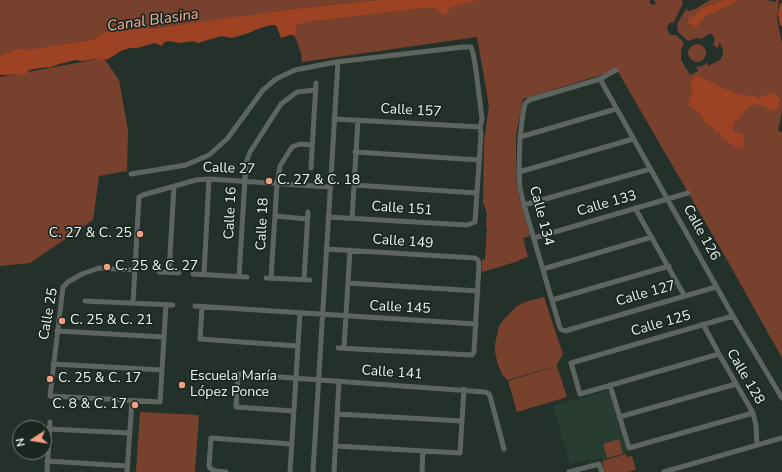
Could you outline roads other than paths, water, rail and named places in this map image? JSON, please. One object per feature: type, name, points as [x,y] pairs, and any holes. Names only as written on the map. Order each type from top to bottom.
[{"type":"street","points":[[131,174],[186,165],[209,155],[227,139],[263,90],[276,79],[295,70],[338,62],[471,47],[474,58],[482,119],[480,127],[477,193],[354,185]]},
{"type":"street","points":[[313,472],[338,62]]},
{"type":"street","points":[[600,79],[616,70]]},
{"type":"street","name":"Calle 134","points":[[582,325],[565,331],[560,328],[524,205],[519,172],[520,137],[525,104],[529,100],[600,79]]},
{"type":"street","name":"Calle 126","points":[[600,79],[716,287],[782,398]]},
{"type":"street","points":[[311,168],[316,83]]},
{"type":"street","name":"Calle 16","points":[[239,276],[246,163],[250,152],[280,104],[297,92],[316,90]]},
{"type":"street","points":[[520,137],[616,109]]},
{"type":"street","name":"Calle 157","points":[[334,119],[480,127]]},
{"type":"street","points":[[352,218],[358,120]]},
{"type":"street","points":[[519,172],[633,139]]},
{"type":"street","name":"Calle 18","points":[[304,280],[269,278],[277,184],[280,166],[292,147],[300,144],[312,145]]},
{"type":"street","points":[[356,152],[478,160]]},
{"type":"street","points":[[524,205],[650,169]]},
{"type":"street","points":[[204,274],[209,179]]},
{"type":"street","name":"Calle 27","points":[[133,303],[140,197],[143,194],[196,180],[209,179],[330,187]]},
{"type":"street","points":[[169,272],[174,186]]},
{"type":"street","name":"Calle 151","points":[[328,217],[468,226],[475,222],[477,193]]},
{"type":"street","name":"Calle 133","points":[[534,238],[688,193]]},
{"type":"street","points":[[635,208],[684,295]]},
{"type":"street","points":[[308,212],[304,280],[310,280]]},
{"type":"street","points":[[275,216],[307,219]]},
{"type":"street","points":[[543,269],[652,237]]},
{"type":"street","name":"Calle 149","points":[[326,249],[475,258],[478,260],[478,291]]},
{"type":"street","points":[[344,348],[350,250]]},
{"type":"street","points":[[552,300],[669,266]]},
{"type":"street","name":"Calle 25","points":[[132,401],[50,396],[63,287],[68,282],[82,274],[99,268],[134,270]]},
{"type":"street","points":[[159,272],[180,273]]},
{"type":"street","points":[[193,274],[247,277]]},
{"type":"street","points":[[338,348],[462,355],[472,355],[474,352],[478,291],[348,283]]},
{"type":"street","name":"Calle 127","points":[[582,325],[716,287]]},
{"type":"street","points":[[85,301],[173,305]]},
{"type":"street","points":[[127,472],[132,401],[160,401],[166,305]]},
{"type":"street","name":"Calle 145","points":[[195,306],[476,324]]},
{"type":"street","points":[[202,306],[200,339],[297,346]]},
{"type":"street","points":[[290,472],[300,313]]},
{"type":"street","name":"Calle 125","points":[[610,385],[580,394],[571,363],[733,316]]},
{"type":"street","name":"Calle 128","points":[[703,324],[753,413],[756,425],[757,445]]},
{"type":"street","points":[[57,331],[164,337]]},
{"type":"street","points":[[719,354],[610,385],[629,448],[753,413]]},
{"type":"street","points":[[53,364],[162,370]]},
{"type":"street","name":"Calle 141","points":[[293,411],[236,406],[238,374],[488,393],[504,449]]},
{"type":"street","points":[[334,472],[339,381]]},
{"type":"street","points":[[619,417],[736,384]]},
{"type":"street","points":[[336,446],[460,453],[464,390]]},
{"type":"street","points":[[337,414],[462,421]]},
{"type":"street","points":[[52,428],[130,433]]},
{"type":"street","points":[[225,472],[216,471],[211,469],[209,466],[211,438],[292,444]]},
{"type":"street","points":[[664,472],[782,438]]},
{"type":"street","points":[[422,472],[423,451]]},
{"type":"street","points":[[47,472],[48,461],[127,466]]},
{"type":"street","points":[[569,472],[599,464],[602,472]]},
{"type":"waterway","points":[[782,5],[780,14],[782,24]]},
{"type":"place","name":"C. 27 & C. 18","points":[[269,181]]},
{"type":"place","name":"C. 27 & C. 25","points":[[140,234]]},
{"type":"place","name":"C. 25 & C. 27","points":[[107,267]]},
{"type":"place","name":"C. 25 & C. 21","points":[[62,321]]},
{"type":"place","name":"C. 25 & C. 17","points":[[50,379]]},
{"type":"place","name":"Escuela María López Ponce","points":[[182,385]]},
{"type":"place","name":"C. 8 & C. 17","points":[[135,405]]},
{"type":"water label","name":"Canal Blasina","points":[[153,21]]}]
